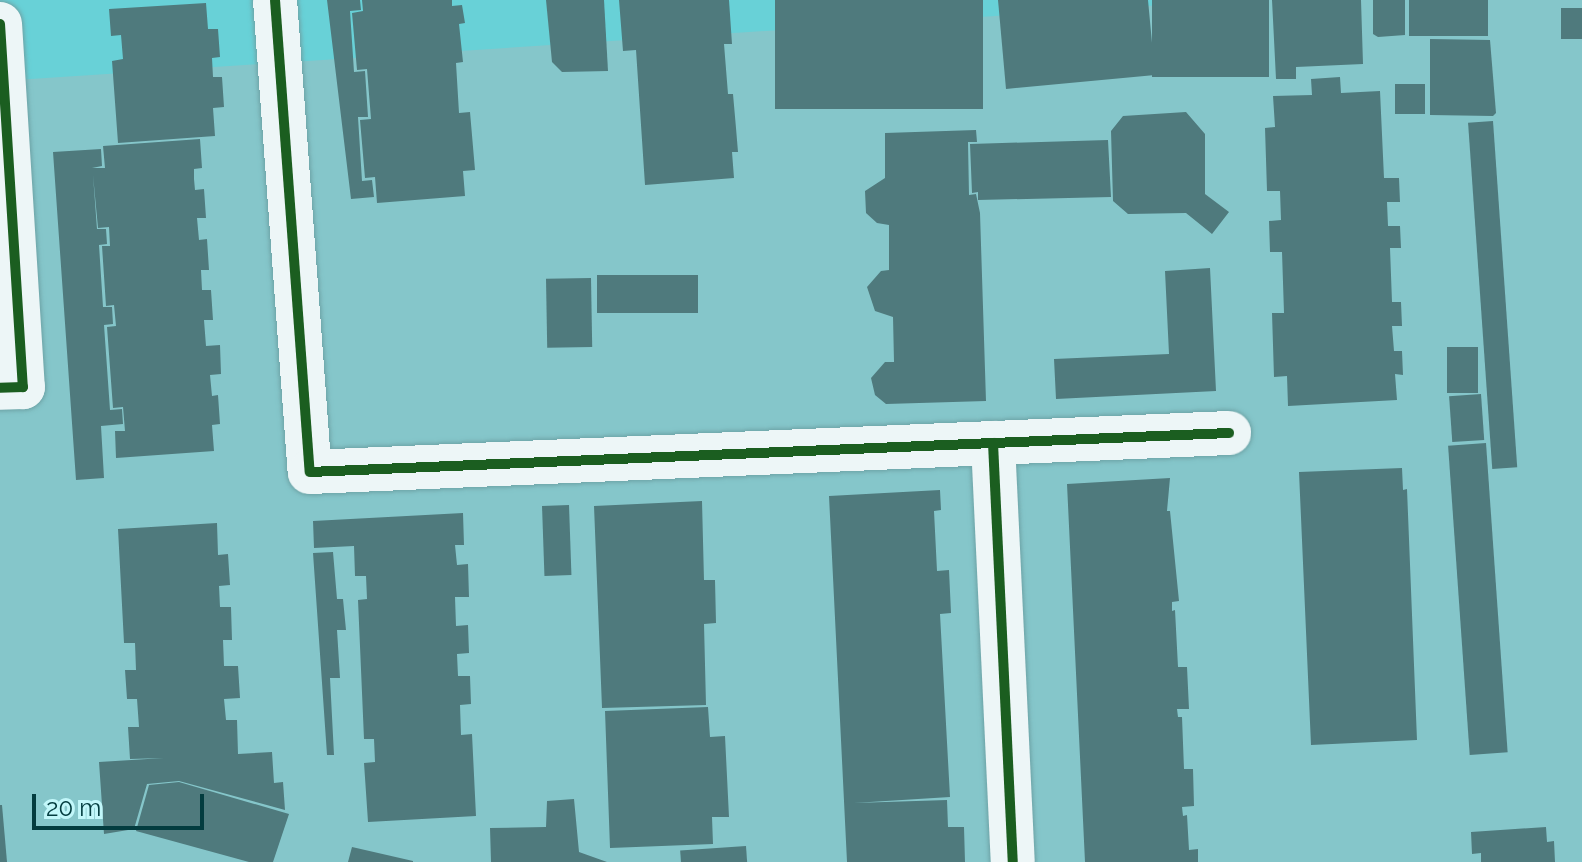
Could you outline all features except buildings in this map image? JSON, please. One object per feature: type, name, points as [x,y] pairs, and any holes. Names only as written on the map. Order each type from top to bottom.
[{"type":"street","points":[[0,16],[27,0]]},
{"type":"street","points":[[275,0],[310,472],[1229,433]]},
{"type":"street","points":[[0,24],[23,387],[0,388]]},
{"type":"street","points":[[993,443],[1013,862]]},
{"type":"shaded area","points":[[0,0],[1239,0],[0,81]]},
{"type":"cycle path","points":[[275,0],[310,472],[1229,433]]},
{"type":"cycle path","points":[[0,24],[23,387],[0,388]]},
{"type":"cycle path","points":[[993,443],[1013,862]]}]
